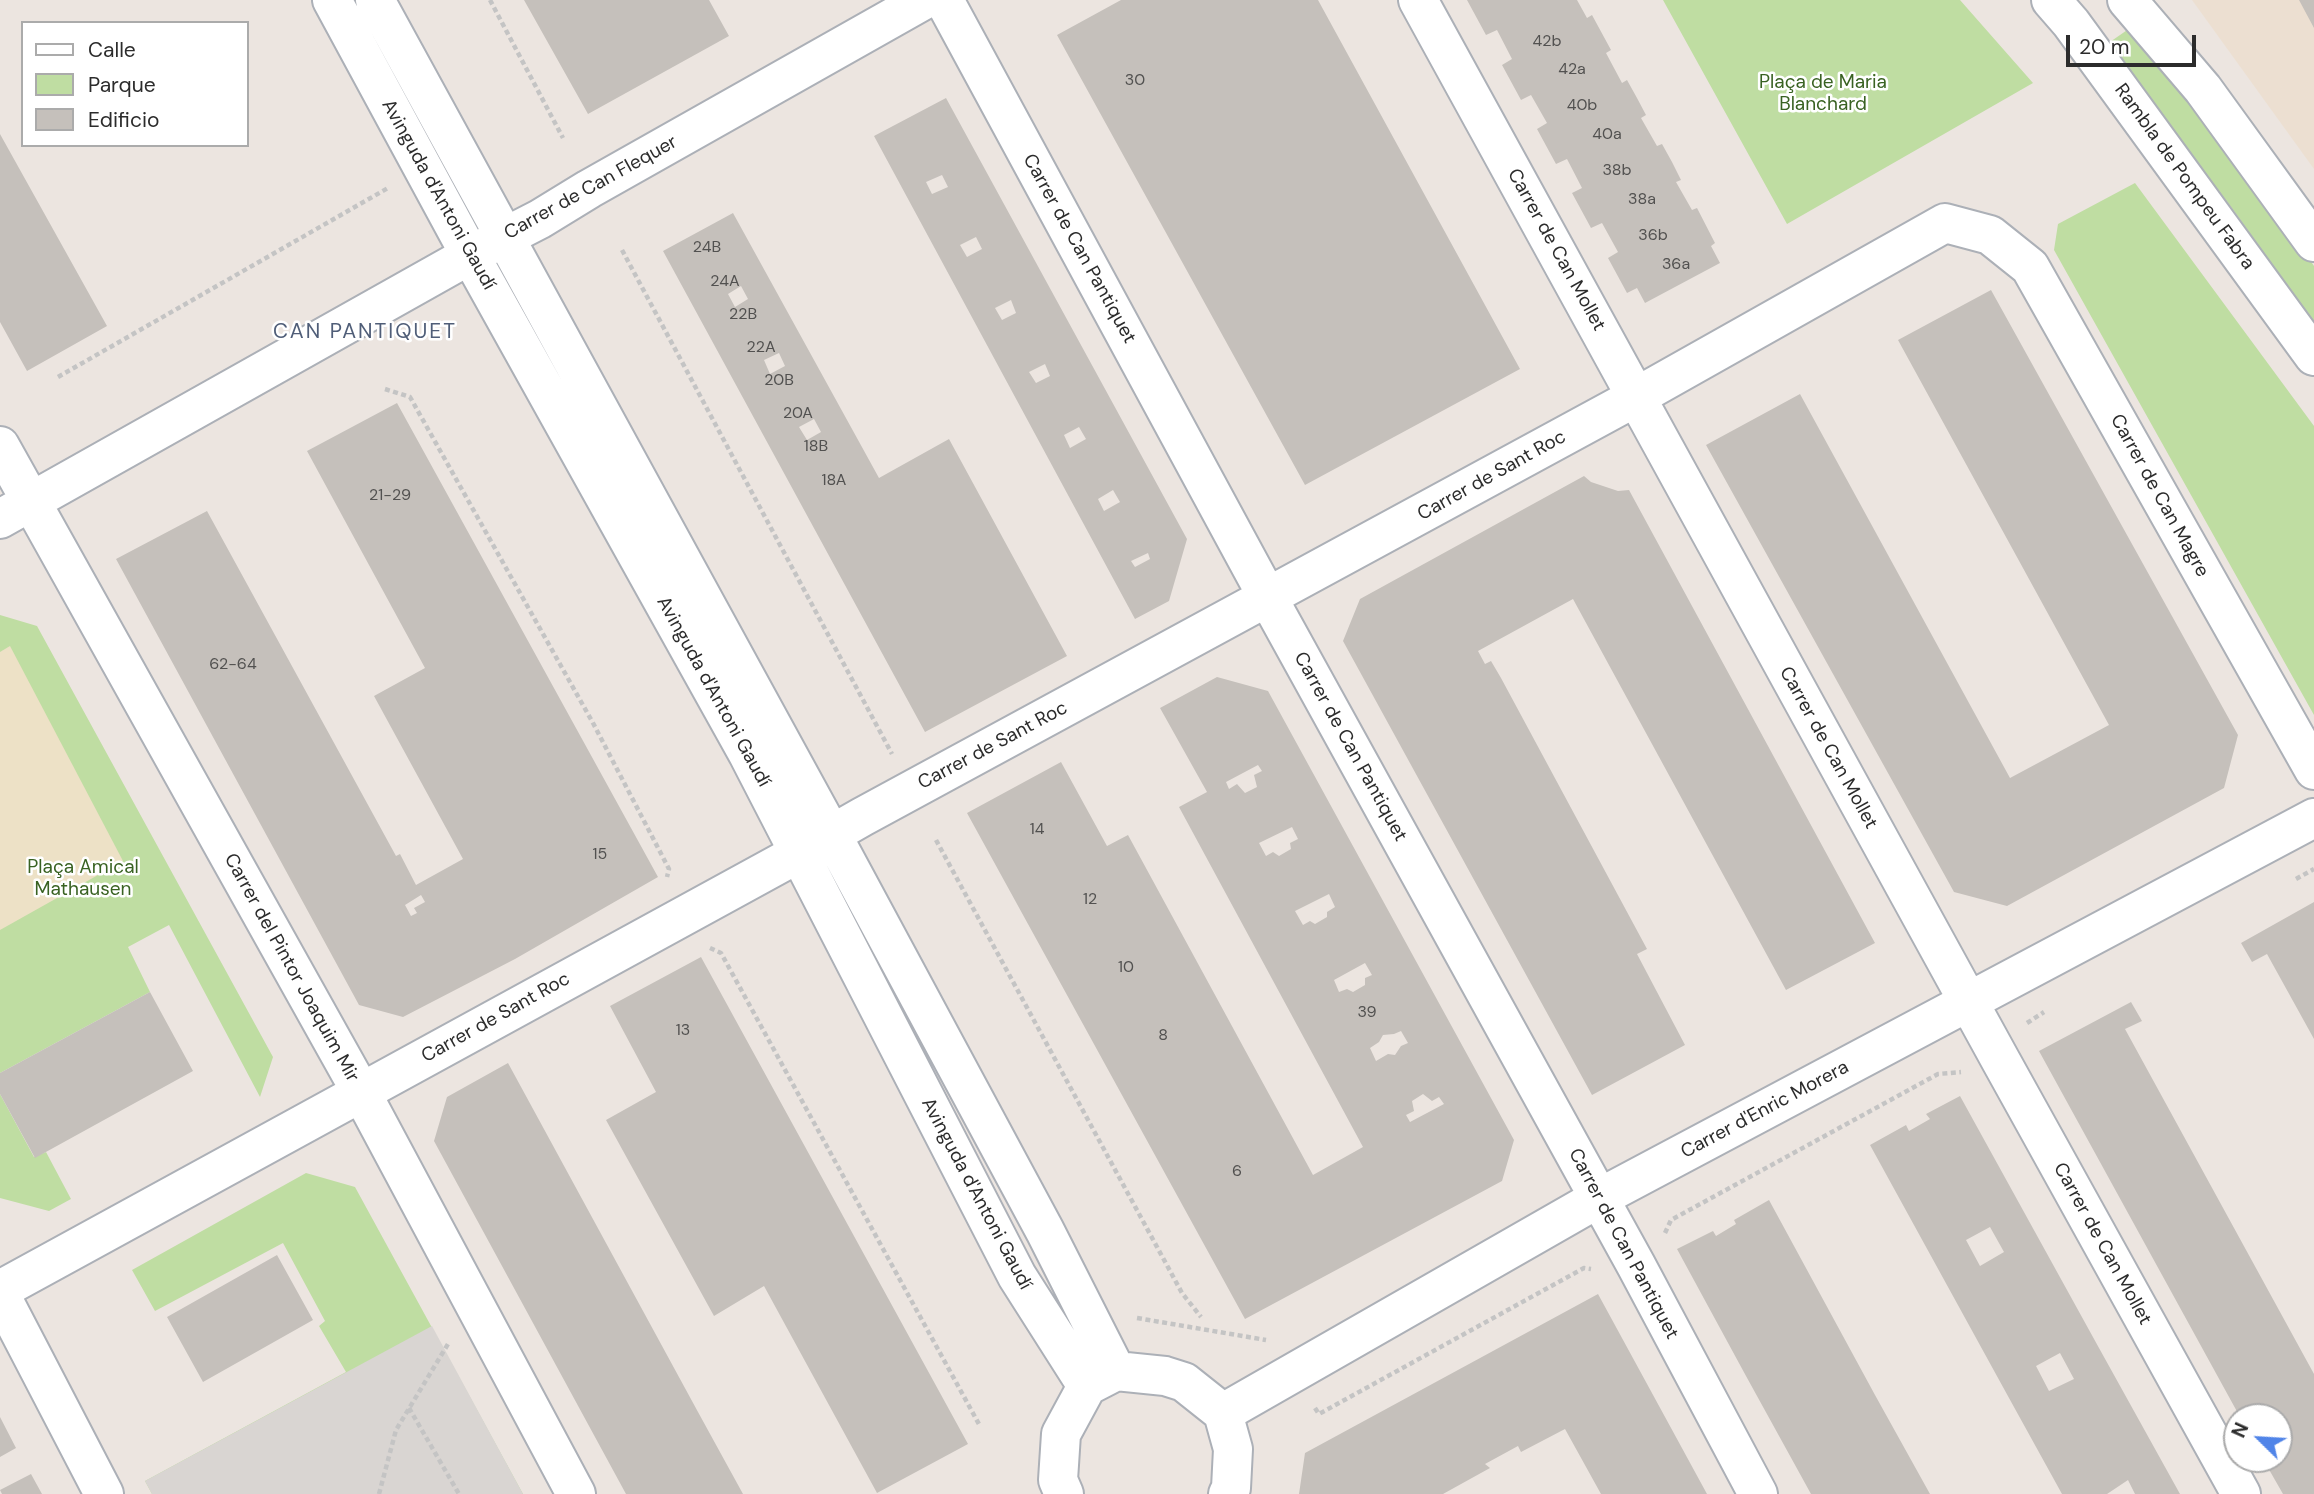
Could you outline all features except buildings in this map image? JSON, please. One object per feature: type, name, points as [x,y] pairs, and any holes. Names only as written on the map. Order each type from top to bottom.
[{"type":"street","name":"Avinguda d'Antoni Gaudí","points":[[332,0],[470,255],[748,754],[816,844]]},
{"type":"street","name":"Avinguda d'Antoni Gaudí","points":[[375,0],[504,237],[816,844],[1045,1231],[1101,1378]]},
{"type":"street","name":"Carrer de Can Flequer","points":[[15,511],[470,255],[540,219],[925,0]]},
{"type":"street","name":"Carrer de Can Pantiquet","points":[[944,0],[1268,598],[1636,1265],[1758,1494]]},
{"type":"street","name":"Carrer de Can Mollet","points":[[1418,0],[2241,1494]]},
{"type":"street","name":"Rambla de Pompeu Fabra","points":[[2051,0],[2080,34],[2314,356]]},
{"type":"street","points":[[2127,0],[2203,89],[2314,242]]},
{"type":"street","name":"Carrer de Sant Roc","points":[[0,1292],[862,817],[1636,397],[1945,223],[1990,235]]},
{"type":"street","name":"Carrer de Can Magre","points":[[1990,235],[2030,267],[2314,770]]},
{"type":"street","name":"Carrer del Pintor Joaquim Mir","points":[[0,446],[15,511],[361,1092],[576,1494]]},
{"type":"street","name":"Carrer d'Enric Morera","points":[[1223,1413],[1599,1198],[2314,818]]},
{"type":"street","points":[[0,1292],[104,1494]]},
{"type":"street","points":[[1064,1494],[1059,1480],[1061,1434],[1101,1378],[1165,1376],[1184,1382],[1223,1413],[1233,1449],[1231,1489],[1228,1494]]},
{"type":"path","points":[[490,0],[563,138]]},
{"type":"path","points":[[58,377],[388,188],[388,182]]},
{"type":"path","points":[[622,250],[892,755]]},
{"type":"path","points":[[385,389],[410,397],[593,723],[669,869],[666,882]]},
{"type":"path","points":[[936,840],[1182,1293],[1201,1317]]},
{"type":"path","points":[[2292,880],[2314,869]]},
{"type":"path","points":[[706,947],[721,953],[981,1426]]},
{"type":"path","points":[[1131,1317],[1275,1342],[1320,1414],[1584,1268],[1617,1275],[1636,1265],[1654,1253],[1671,1220],[1938,1074],[1984,1069],[2017,1053],[2023,1028],[2051,1008]]},
{"type":"path","points":[[379,1494],[397,1430],[451,1340]]},
{"type":"path","points":[[410,1408],[459,1494]]},
{"type":"shaded area","points":[[2192,0],[2314,0],[2314,169]]},
{"type":"shaded area","points":[[432,1326],[523,1494],[152,1494],[145,1481]]},
{"type":"green space","name":"Plaça de Maria Blanchard","points":[[1663,0],[1960,0],[2033,83],[1787,224]]},
{"type":"green space","points":[[2133,26],[2277,213],[2314,266],[2314,323],[2234,211],[2107,44]]},
{"type":"green space","points":[[2135,183],[2314,426],[2314,715],[2054,250],[2058,224]]},
{"type":"green space","name":"Plaça Amical Mathausen","points":[[0,615],[37,626],[273,1057],[260,1097],[169,925],[128,947],[150,992],[0,1073]]},
{"type":"green space","points":[[0,1094],[34,1157],[46,1152],[71,1199],[49,1211],[0,1198]]},
{"type":"green space","points":[[306,1173],[355,1187],[523,1494],[152,1494],[145,1481],[346,1372],[319,1326],[325,1321],[283,1243],[155,1311],[132,1270]]},
{"type":"sand","points":[[10,646],[123,861],[0,930],[0,652]]},
{"type":"district","name":"CAN PANTIQUET","points":[[365,332]]}]
